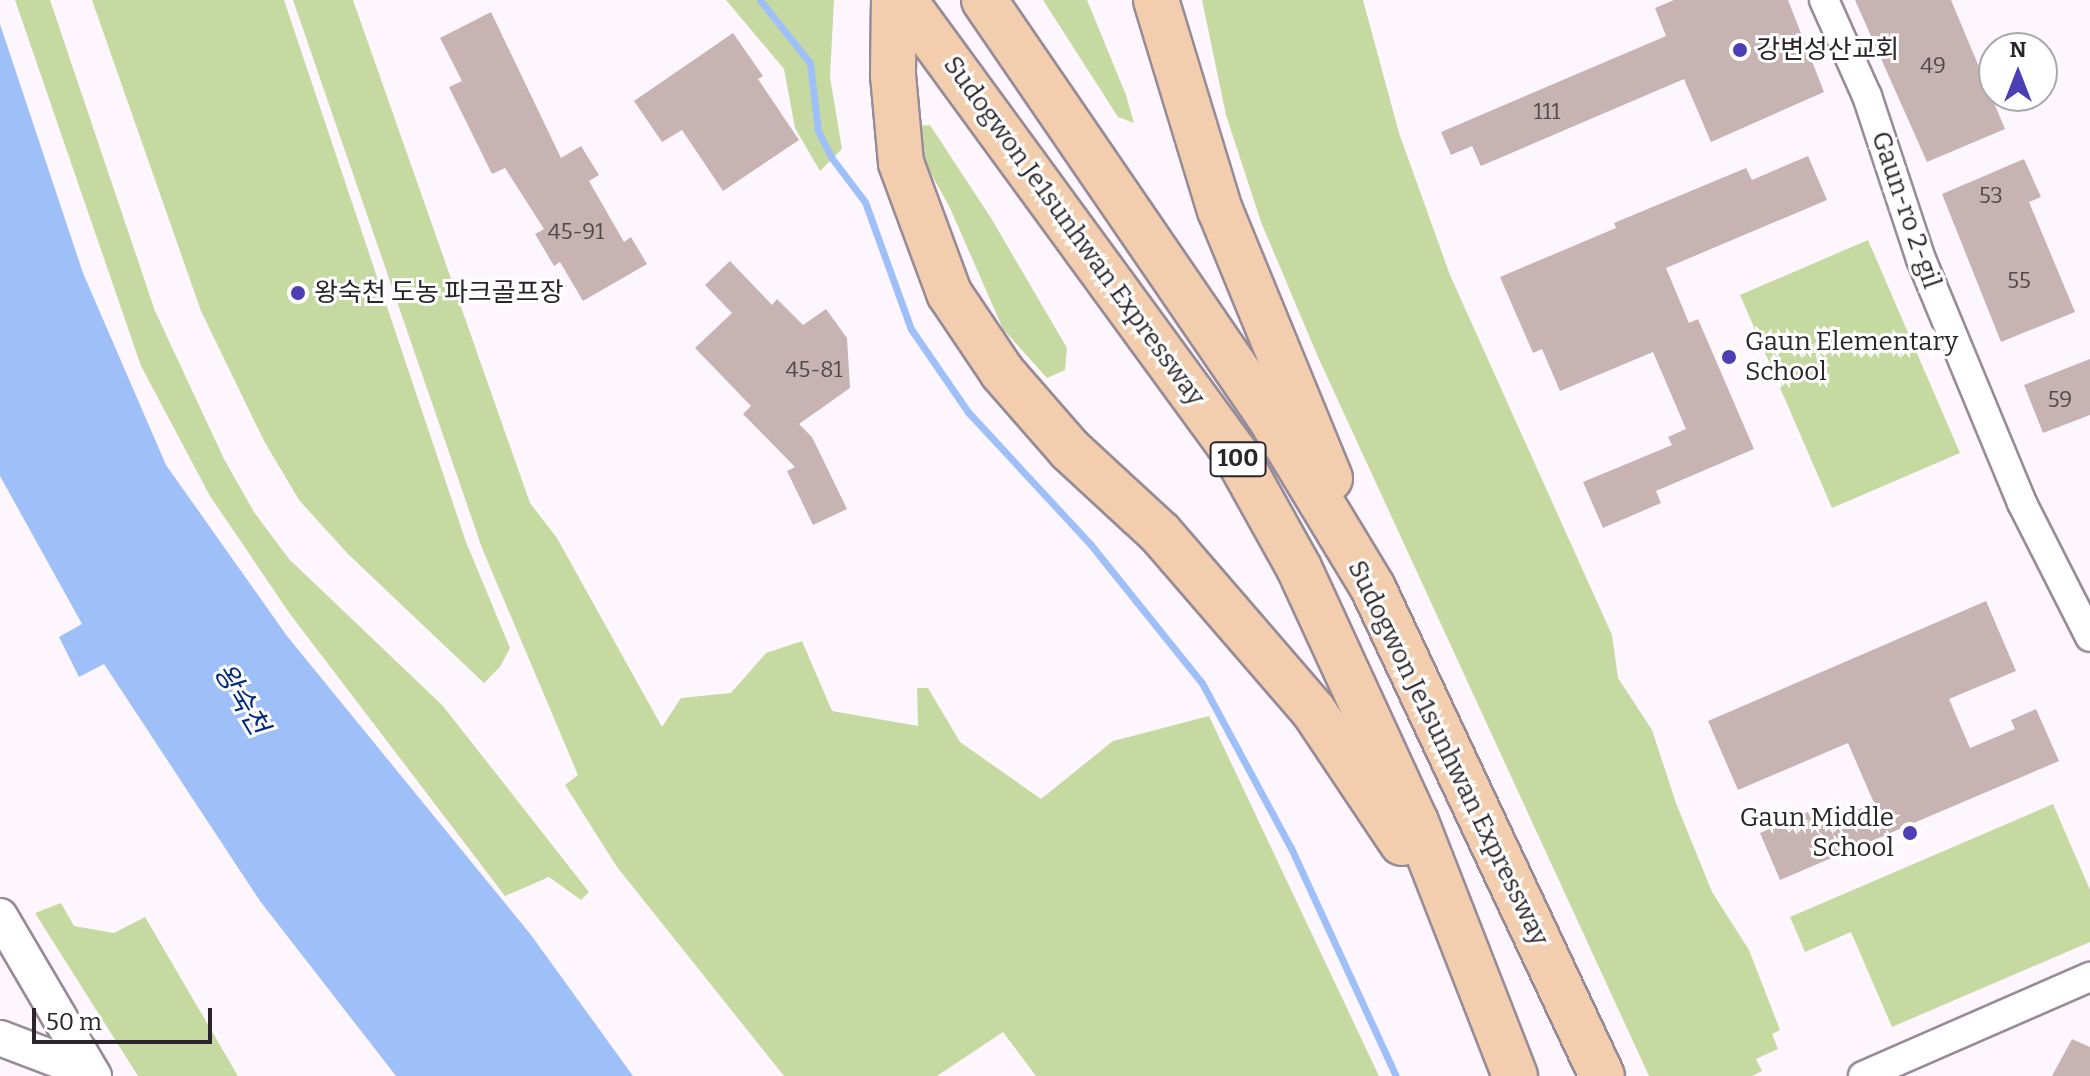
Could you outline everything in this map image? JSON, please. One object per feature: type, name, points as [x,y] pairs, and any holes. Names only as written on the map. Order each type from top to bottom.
[{"type":"highway","points":[[894,0],[893,75],[901,163],[949,293],[1002,372],[1060,439],[1160,533],[1313,710],[1449,914]]},
{"type":"highway","name":"Sudogwon Je1sunhwan Expressway","points":[[904,0],[1235,453],[1305,582],[1416,822],[1449,914],[1515,1076]]},
{"type":"highway","name":"Sudogwon Je1sunhwan Expressway","points":[[984,0],[1272,421],[1373,588],[1602,1076]]},
{"type":"highway","points":[[1156,0],[1220,210],[1373,588]]},
{"type":"street","name":"Gaun-ro 2-gil","points":[[1824,0],[1867,96],[1921,259],[2016,490],[2090,637]]},
{"type":"street","points":[[0,916],[93,1074]]},
{"type":"street","points":[[1863,1076],[2090,977]]},
{"type":"street","points":[[0,1038],[93,1074]]},
{"type":"green space","points":[[15,0],[50,0],[155,311],[224,459],[254,512],[289,559],[443,706],[589,892],[581,900],[549,877],[505,896],[290,614],[210,496],[141,366]]},
{"type":"green space","name":"왕숙천 도농 파크골프장","points":[[92,0],[284,0],[466,542],[510,648],[500,667],[484,683],[348,554],[299,500],[264,441],[201,311]]},
{"type":"green space","points":[[293,0],[353,0],[530,503],[557,538],[662,727],[681,698],[731,693],[766,653],[802,641],[832,711],[918,726],[917,688],[928,688],[960,742],[1041,799],[1113,741],[1209,716],[1379,1076],[1036,1076],[1003,1032],[937,1076],[784,1076],[617,867],[565,785],[578,775],[482,548]]},
{"type":"green space","points":[[726,0],[834,0],[830,77],[842,149],[820,171],[795,128],[784,69]]},
{"type":"green space","points":[[1043,0],[1087,0],[1126,95],[1134,123],[1118,117]]},
{"type":"green space","points":[[1202,0],[1363,0],[1399,133],[1450,275],[1612,635],[1618,678],[1652,730],[1676,803],[1712,892],[1749,950],[1780,1030],[1772,1034],[1778,1049],[1756,1059],[1762,1071],[1752,1076],[1649,1076],[1318,357],[1261,222],[1226,115]]},
{"type":"green space","points":[[930,125],[991,218],[1067,348],[1065,370],[1047,378],[1003,329],[950,208],[916,146],[917,126]]},
{"type":"green space","points":[[1868,240],[1960,453],[1832,508],[1740,295]]},
{"type":"green space","points":[[2053,804],[2090,890],[2090,942],[1892,1027],[1851,932],[1805,952],[1790,917]]},
{"type":"green space","points":[[61,903],[74,926],[114,933],[145,917],[238,1076],[138,1076],[35,913]]},
{"type":"water","name":"왕숙천","points":[[0,24],[83,273],[166,465],[287,636],[531,935],[633,1076],[396,1076],[260,901],[104,664],[79,677],[59,637],[82,624],[0,476]]},
{"type":"building","points":[[1674,0],[1788,0],[1824,92],[1711,142],[1684,79],[1481,166],[1472,146],[1451,155],[1441,132],[1666,36],[1655,8]]},
{"type":"building","points":[[1855,0],[1951,0],[1978,64],[1978,112],[1998,112],[2005,129],[1927,162]]},
{"type":"building","points":[[491,12],[561,158],[581,146],[599,175],[589,181],[624,242],[631,237],[647,264],[583,301],[560,262],[554,266],[535,234],[544,229],[505,168],[492,174],[449,87],[462,81],[440,38]]},
{"type":"building","points":[[733,33],[763,76],[758,79],[799,140],[723,191],[682,130],[662,142],[634,101]]},
{"type":"building","points":[[1808,156],[1827,200],[1666,268],[1689,323],[1698,319],[1754,449],[1656,491],[1661,503],[1603,528],[1583,482],[1672,445],[1668,437],[1686,429],[1653,352],[1560,391],[1542,349],[1533,353],[1500,277],[1616,228],[1614,223],[1746,168],[1752,180]]},
{"type":"building","points":[[2024,159],[2041,197],[2029,202],[2075,312],[2001,342],[1942,194]]},
{"type":"building","points":[[730,261],[772,305],[777,299],[803,325],[826,309],[847,338],[850,388],[799,424],[812,437],[847,509],[813,525],[787,471],[795,467],[743,414],[751,406],[695,348],[732,313],[705,285]]},
{"type":"building","points":[[2090,359],[2090,415],[2043,433],[2024,385]]},
{"type":"building","points":[[1986,601],[2016,671],[1949,699],[1970,748],[2015,729],[2011,720],[2036,709],[2059,761],[1780,880],[1760,833],[1808,812],[1815,828],[1874,803],[1848,743],[1738,790],[1708,721]]},
{"type":"building","points":[[2072,1039],[2090,1047],[2090,1076],[2052,1076]]},
{"type":"waterway","points":[[760,0],[810,63],[818,131],[831,157],[865,202],[911,329],[968,412],[1091,545],[1202,683],[1291,848],[1396,1076]]},
{"type":"place","name":"강변성산교회","points":[[1740,50]]},
{"type":"place","name":"왕숙천 도농 파크골프장","points":[[298,293]]},
{"type":"place","name":"Gaun Elementary School","points":[[1729,357]]},
{"type":"place","name":"Gaun Middle School","points":[[1910,833]]}]
